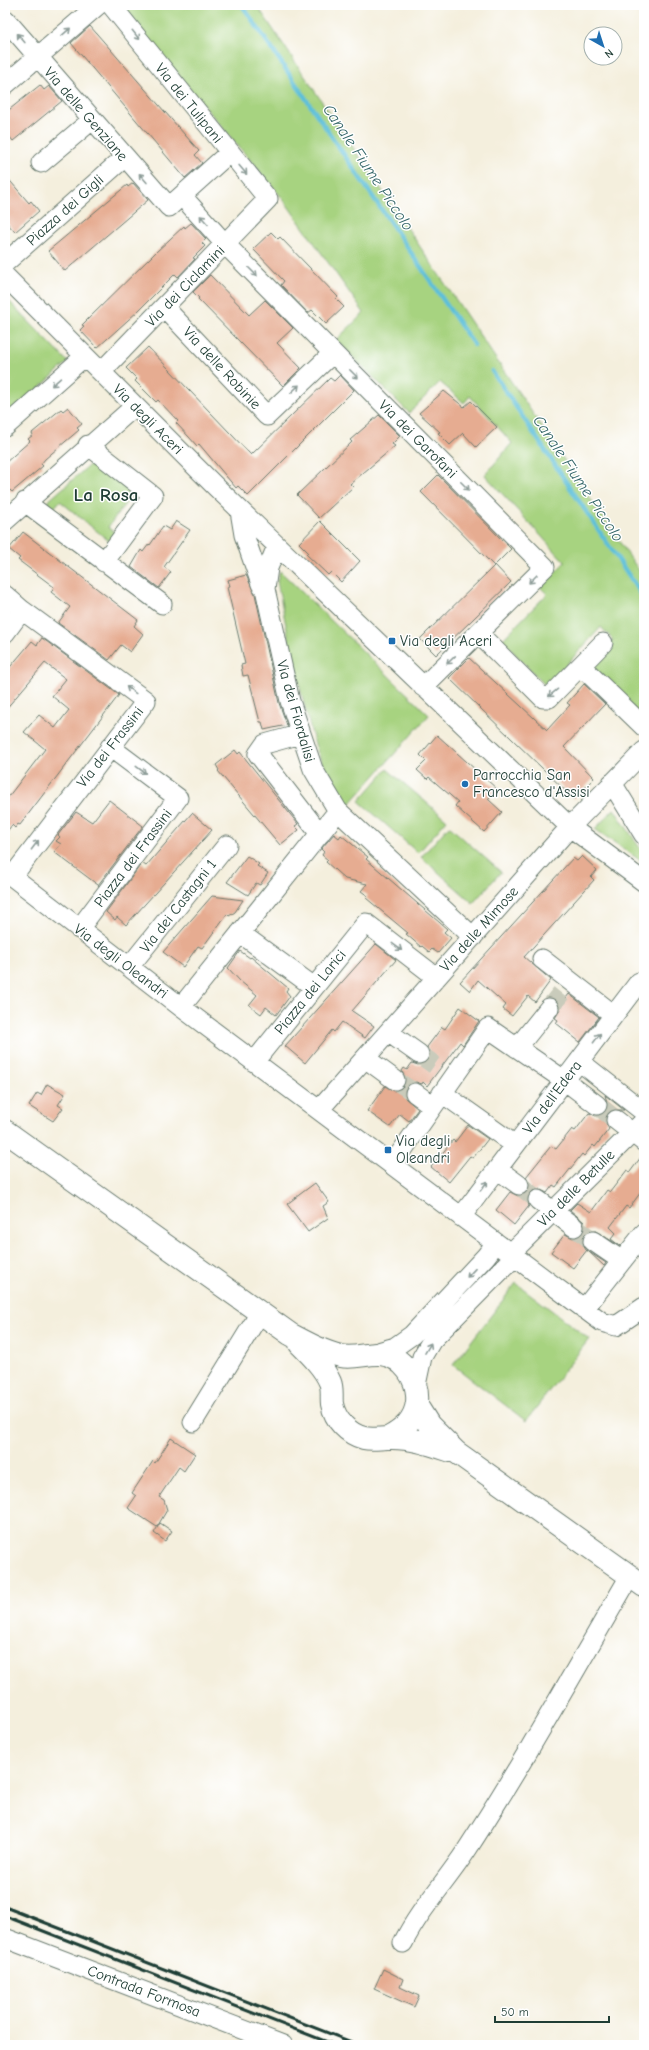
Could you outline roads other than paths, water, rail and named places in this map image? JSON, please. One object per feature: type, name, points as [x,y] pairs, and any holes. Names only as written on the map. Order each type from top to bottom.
[{"type":"main road","points":[[5,1131],[290,1334],[324,1351],[342,1356],[381,1354],[393,1358],[403,1364],[411,1374],[416,1395],[429,1426],[456,1452],[637,1581]]},
{"type":"main road","points":[[290,1334],[322,1369],[330,1383],[332,1390],[332,1403],[336,1415],[347,1429],[363,1438],[376,1440],[388,1438],[422,1440],[456,1452]]},
{"type":"main road","points":[[332,1390],[342,1369],[351,1361],[365,1355]]},
{"type":"main road","points":[[388,1438],[407,1425],[413,1416],[416,1395]]},
{"type":"street","points":[[5,85],[98,5]]},
{"type":"street","name":"Via dei Tulipani","points":[[111,5],[229,153],[268,199]]},
{"type":"street","name":"Via delle Genziane","points":[[5,19],[125,157],[225,244]]},
{"type":"street","points":[[41,163],[92,120]]},
{"type":"street","points":[[176,202],[229,153]]},
{"type":"street","name":"Piazza dei Gigli","points":[[5,263],[125,157]]},
{"type":"street","name":"Via dei Ciclamini","points":[[101,372],[268,199]]},
{"type":"street","name":"Via dei Garofani","points":[[225,244],[545,567],[478,633]]},
{"type":"street","name":"Via degli Aceri","points":[[5,276],[240,510],[570,827],[644,882]]},
{"type":"street","name":"Via delle Robinie","points":[[164,307],[267,416],[333,352]]},
{"type":"street","points":[[5,427],[85,356]]},
{"type":"street","points":[[5,521],[135,406]]},
{"type":"street","points":[[88,446],[153,496],[104,562]]},
{"type":"street","points":[[25,502],[162,604]]},
{"type":"street","name":"Via dei Fiordalisi","points":[[240,510],[244,535],[261,584],[265,589]]},
{"type":"street","points":[[255,568],[261,552],[275,544]]},
{"type":"street","name":"Via dei Fiordalisi","points":[[275,544],[268,568],[265,589],[290,701],[313,769],[338,811],[473,936]]},
{"type":"street","points":[[5,595],[22,610],[5,633]]},
{"type":"street","name":"Via dei Frassini","points":[[8,874],[146,701],[22,610]]},
{"type":"street","points":[[424,687],[478,633],[543,698],[549,698],[582,667],[603,643]]},
{"type":"street","points":[[582,667],[644,727]]},
{"type":"street","points":[[301,734],[265,744],[258,754],[320,834]]},
{"type":"street","name":"Piazza dei Frassini","points":[[79,929],[178,798],[110,747]]},
{"type":"street","name":"Via delle Mimose","points":[[318,1110],[570,827],[644,751]]},
{"type":"street","points":[[612,783],[644,835]]},
{"type":"street","points":[[181,1007],[338,811]]},
{"type":"street","name":"Via dei Castagni 1","points":[[129,967],[227,845]]},
{"type":"street","name":"Via degli Oleandri","points":[[8,874],[181,1007],[602,1322],[616,1326],[644,1307]]},
{"type":"street","name":"Piazza dei Larici","points":[[254,1062],[366,923],[436,977]]},
{"type":"street","points":[[240,933],[314,987]]},
{"type":"street","points":[[542,960],[566,987],[614,1015]]},
{"type":"street","name":"Via dell'Edera","points":[[460,1217],[639,982],[644,985]]},
{"type":"street","points":[[517,1048],[549,1008]]},
{"type":"street","points":[[392,1165],[438,1100],[447,1073],[488,1028],[564,1080],[597,1105]]},
{"type":"street","points":[[388,1032],[419,1054]]},
{"type":"street","points":[[365,1058],[395,1080]]},
{"type":"street","points":[[579,1061],[641,1127]]},
{"type":"street","points":[[415,1093],[438,1100],[515,1145]]},
{"type":"street","points":[[616,1120],[641,1127]]},
{"type":"street","name":"Via delle Betulle","points":[[507,1251],[545,1206],[641,1127]]},
{"type":"street","points":[[497,1169],[519,1185]]},
{"type":"street","points":[[545,1206],[574,1227]]},
{"type":"street","points":[[584,1309],[644,1232]]},
{"type":"street","points":[[593,1241],[622,1261]]},
{"type":"street","points":[[365,1355],[395,1346],[412,1335],[486,1256],[507,1251]]},
{"type":"street","points":[[416,1395],[422,1357],[432,1340],[507,1251]]},
{"type":"street","points":[[193,1422],[260,1313]]},
{"type":"street","points":[[403,1943],[415,1919],[465,1852],[537,1734],[637,1581]]},
{"type":"street","name":"Contrada Formosa","points":[[5,1938],[283,2045]]},
{"type":"waterway","name":"Canale Fiume Piccolo","points":[[242,5],[474,345]]},
{"type":"waterway","name":"Canale Fiume Piccolo","points":[[492,371],[644,598]]},
{"type":"tunnel","points":[[549,1008],[562,992]]},
{"type":"tunnel","points":[[419,1054],[440,1069]]},
{"type":"tunnel","points":[[395,1080],[415,1093]]},
{"type":"tunnel","points":[[597,1105],[616,1120]]},
{"type":"tunnel","points":[[519,1185],[538,1200]]},
{"type":"tunnel","points":[[574,1227],[593,1241]]},
{"type":"railway","points":[[5,1907],[359,2045]]},
{"type":"railway","points":[[5,1916],[335,2045]]},
{"type":"place","name":"Via degli Aceri","points":[[392,641]]},
{"type":"place","name":"Parrocchia San Francesco d'Assisi","points":[[465,784]]},
{"type":"place","name":"Via degli Oleandri","points":[[388,1150]]},
{"type":"district","name":"La Rosa","points":[[106,494]]}]
